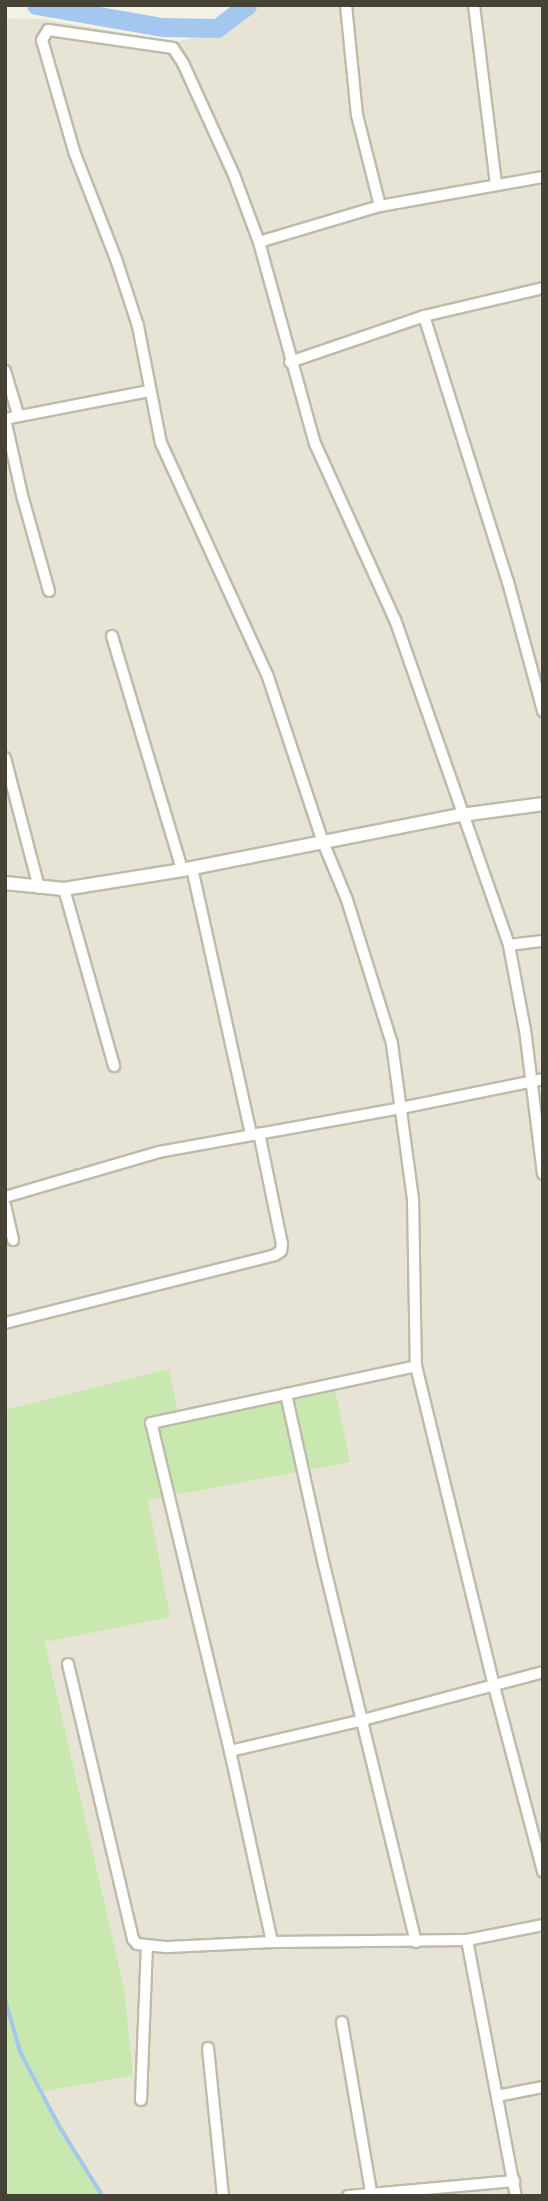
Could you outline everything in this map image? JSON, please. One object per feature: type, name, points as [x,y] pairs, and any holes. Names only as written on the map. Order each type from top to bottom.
[{"type":"street","points":[[346,5],[357,116],[380,206]]},
{"type":"street","points":[[474,5],[496,184]]},
{"type":"street","points":[[543,1174],[537,1080],[509,945],[461,815],[395,620],[315,444],[259,243],[234,175],[183,63],[173,48],[48,30],[43,40],[75,154],[116,259],[138,326],[161,443],[268,677],[323,842],[347,900],[392,1044],[413,1199],[416,1366],[494,1686],[543,1872]]},
{"type":"street","points":[[259,243],[380,206],[543,177]]},
{"type":"street","points":[[290,362],[424,316],[543,288]]},
{"type":"street","points":[[424,316],[508,582],[543,711]]},
{"type":"street","points":[[5,371],[19,414]]},
{"type":"street","points":[[49,591],[5,419],[19,414],[149,391]]},
{"type":"street","points":[[5,1323],[275,1255],[281,1251],[282,1244],[255,1134],[187,869],[112,636]]},
{"type":"street","points":[[5,758],[39,888]]},
{"type":"street","points":[[5,883],[64,889],[187,869],[461,815],[543,804]]},
{"type":"street","points":[[64,889],[114,1066]]},
{"type":"street","points":[[509,945],[543,941]]},
{"type":"street","points":[[5,1197],[159,1152],[537,1080]]},
{"type":"street","points":[[5,1205],[13,1240]]},
{"type":"street","points":[[272,1942],[230,1751],[151,1423],[416,1366]]},
{"type":"street","points":[[286,1394],[324,1565],[416,1942]]},
{"type":"street","points":[[68,1664],[133,1939],[147,1947],[272,1942],[467,1940],[543,1925]]},
{"type":"street","points":[[230,1751],[363,1720],[543,1672]]},
{"type":"street","points":[[467,1940],[516,2196]]},
{"type":"street","points":[[141,2100],[147,1947]]},
{"type":"street","points":[[342,2022],[371,2192]]},
{"type":"street","points":[[208,2048],[223,2196]]},
{"type":"street","points":[[497,2096],[543,2087]]},
{"type":"street","points":[[348,2196],[514,2181]]},
{"type":"shaded area","points":[[258,5],[543,5],[543,2196],[498,2196],[497,2193],[464,2196],[104,2196],[42,2092],[133,2074],[125,1992],[45,1641],[148,1500],[350,1461],[334,1389],[179,1422],[169,1369],[5,1410],[5,18],[42,19],[174,42],[232,30]]},
{"type":"green space","points":[[169,1369],[180,1422],[335,1389],[350,1462],[148,1500],[170,1617],[45,1642],[125,1992],[133,2075],[42,2092],[104,2196],[5,2196],[5,1410]]},
{"type":"waterway","points":[[36,5],[162,27],[217,28],[247,5]]},
{"type":"waterway","points":[[5,1998],[21,2053],[61,2129],[103,2196]]}]
